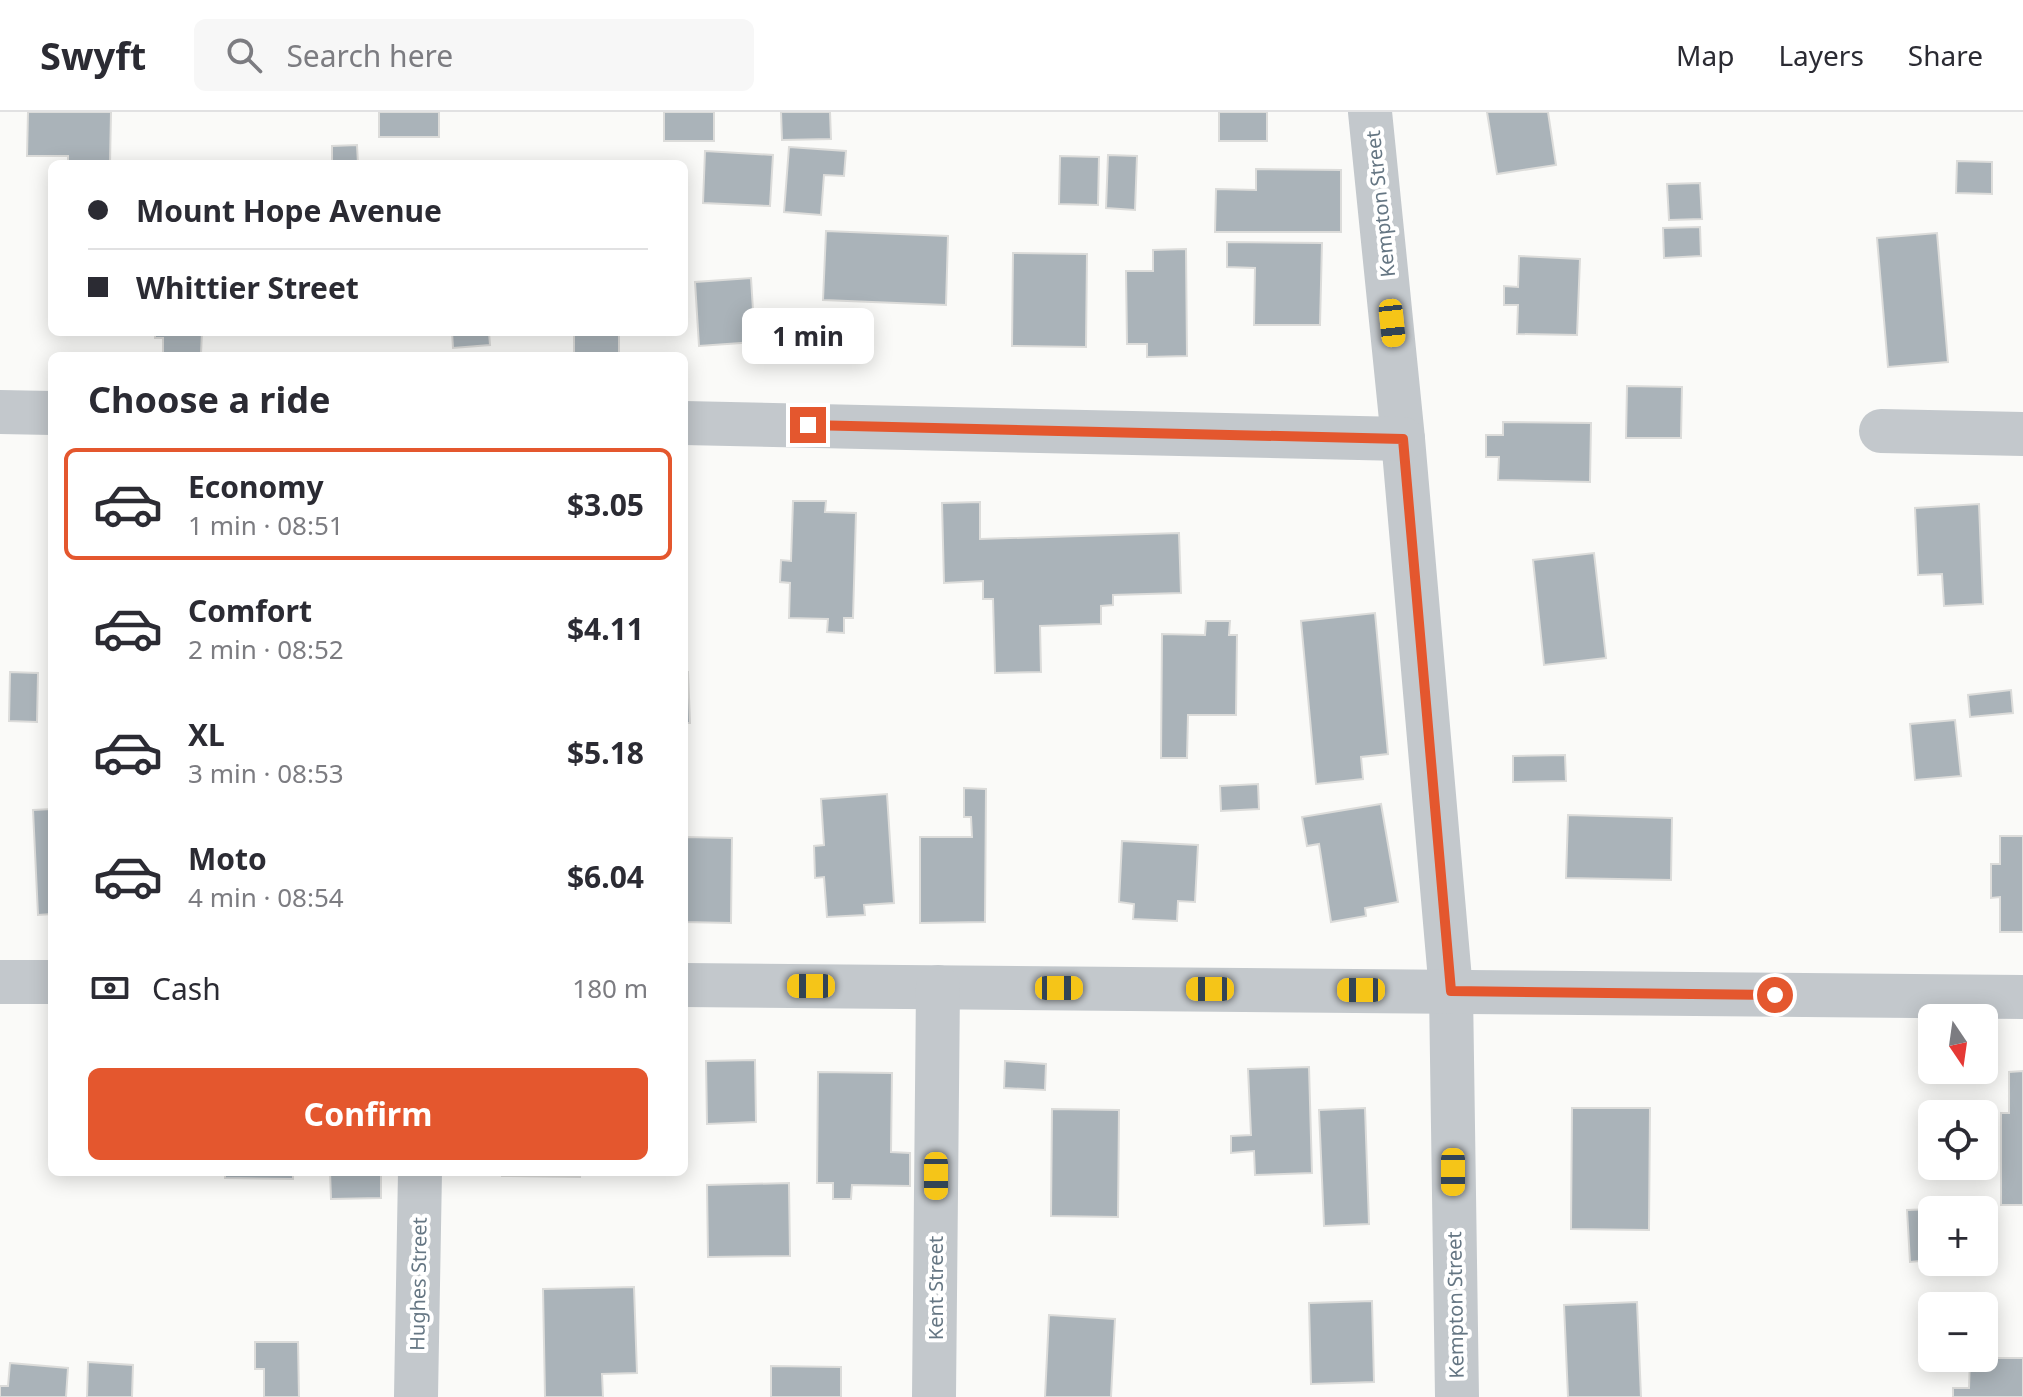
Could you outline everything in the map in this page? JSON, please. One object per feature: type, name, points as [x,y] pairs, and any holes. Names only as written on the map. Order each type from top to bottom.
[{"type":"street","name":"Kempton Street","points":[[1370,112],[1403,439],[1451,991],[1457,1397]]},
{"type":"street","points":[[0,412],[48,413]]},
{"type":"street","points":[[688,423],[1403,439]]},
{"type":"street","points":[[1881,431],[2023,434]]},
{"type":"street","points":[[0,982],[48,982]]},
{"type":"street","points":[[688,985],[2023,997]]},
{"type":"street","name":"Kent Street","points":[[934,1397],[938,987]]},
{"type":"street","name":"Hughes Street","points":[[416,1397],[420,1176]]},
{"type":"building","points":[[28,112],[111,112],[110,160],[27,156]]},
{"type":"building","points":[[379,112],[439,112],[439,137],[379,137]]},
{"type":"building","points":[[664,112],[714,112],[714,141],[664,141]]},
{"type":"building","points":[[781,112],[830,112],[831,139],[782,140]]},
{"type":"building","points":[[1219,112],[1267,112],[1267,141],[1219,141]]},
{"type":"building","points":[[1487,112],[1548,112],[1556,165],[1497,174]]},
{"type":"building","points":[[357,145],[358,160],[332,160],[332,146]]},
{"type":"building","points":[[789,147],[846,151],[844,176],[824,175],[821,215],[784,212]]},
{"type":"building","points":[[705,151],[773,155],[770,206],[703,203]]},
{"type":"building","points":[[1108,155],[1137,156],[1135,210],[1106,208]]},
{"type":"building","points":[[1060,156],[1099,157],[1098,205],[1059,204]]},
{"type":"building","points":[[1957,161],[1992,162],[1992,194],[1956,193]]},
{"type":"building","points":[[1256,169],[1341,170],[1341,232],[1215,232],[1216,189],[1256,190]]},
{"type":"building","points":[[1700,183],[1702,219],[1669,220],[1667,184]]},
{"type":"building","points":[[1700,227],[1701,256],[1664,258],[1663,228]]},
{"type":"building","points":[[826,231],[948,236],[946,305],[823,300]]},
{"type":"building","points":[[1937,233],[1948,362],[1888,367],[1877,238]]},
{"type":"building","points":[[1227,242],[1322,243],[1320,325],[1254,325],[1255,268],[1227,267]]},
{"type":"building","points":[[1186,249],[1187,356],[1147,357],[1147,344],[1127,344],[1126,271],[1153,271],[1153,250]]},
{"type":"building","points":[[1013,253],[1087,254],[1086,347],[1012,346]]},
{"type":"building","points":[[1519,256],[1580,259],[1577,335],[1517,334],[1518,305],[1504,305],[1504,286],[1518,287]]},
{"type":"building","points":[[751,278],[755,342],[699,346],[695,282]]},
{"type":"building","points":[[202,336],[201,352],[163,352],[163,338],[155,338]]},
{"type":"building","points":[[452,336],[489,336],[490,345],[453,348]]},
{"type":"building","points":[[574,336],[619,336],[619,352],[574,352]]},
{"type":"building","points":[[1627,386],[1682,387],[1681,438],[1626,438]]},
{"type":"building","points":[[1503,422],[1591,423],[1590,482],[1498,480],[1499,457],[1486,457],[1486,435],[1503,435]]},
{"type":"building","points":[[793,501],[826,501],[825,512],[856,513],[853,618],[844,618],[844,633],[827,632],[828,619],[789,618],[790,583],[780,582],[781,560],[791,561]]},
{"type":"building","points":[[980,502],[980,539],[1179,533],[1181,593],[1113,595],[1113,605],[1101,606],[1101,624],[1040,626],[1041,672],[995,673],[993,599],[983,599],[983,581],[944,583],[942,503]]},
{"type":"building","points":[[1979,504],[1983,604],[1944,606],[1942,574],[1918,575],[1915,508]]},
{"type":"building","points":[[1594,553],[1606,658],[1544,665],[1533,560]]},
{"type":"building","points":[[1375,613],[1388,754],[1361,757],[1363,779],[1316,784],[1301,621]]},
{"type":"building","points":[[1206,621],[1230,621],[1229,635],[1237,635],[1236,715],[1188,715],[1187,758],[1161,758],[1162,634],[1205,635]]},
{"type":"building","points":[[10,672],[38,673],[37,722],[9,721]]},
{"type":"building","points":[[688,672],[690,723],[688,723]]},
{"type":"building","points":[[2011,690],[2013,713],[1970,717],[1968,695]]},
{"type":"building","points":[[1955,720],[1961,776],[1915,780],[1910,724]]},
{"type":"building","points":[[1565,755],[1566,781],[1513,782],[1513,756]]},
{"type":"building","points":[[1258,784],[1259,809],[1221,811],[1220,786]]},
{"type":"building","points":[[964,788],[986,789],[985,922],[920,923],[920,837],[972,837],[971,817],[964,817]]},
{"type":"building","points":[[887,794],[894,903],[864,905],[865,915],[827,917],[824,877],[815,878],[814,846],[824,845],[821,799]]},
{"type":"building","points":[[1381,804],[1398,902],[1365,908],[1366,916],[1331,922],[1319,844],[1307,846],[1302,817]]},
{"type":"building","points":[[48,809],[48,914],[38,915],[33,810]]},
{"type":"building","points":[[1568,815],[1672,818],[1671,880],[1566,878]]},
{"type":"building","points":[[2000,836],[2023,836],[2023,932],[2000,932],[2000,897],[1991,898],[1991,864],[2000,864]]},
{"type":"building","points":[[688,837],[732,838],[731,923],[688,922]]},
{"type":"building","points":[[1122,841],[1198,845],[1195,902],[1178,901],[1177,921],[1133,919],[1134,904],[1119,902]]},
{"type":"building","points":[[755,1060],[756,1122],[707,1124],[706,1061]]},
{"type":"building","points":[[1005,1061],[1046,1064],[1045,1090],[1004,1088]]},
{"type":"building","points":[[1309,1067],[1312,1173],[1255,1175],[1254,1151],[1231,1153],[1231,1136],[1251,1135],[1248,1069]]},
{"type":"building","points":[[2023,1071],[2023,1205],[2001,1205],[2001,1113],[2009,1113],[2009,1072]]},
{"type":"building","points":[[818,1072],[892,1073],[891,1152],[910,1153],[910,1186],[852,1185],[851,1199],[833,1199],[833,1183],[817,1183]]},
{"type":"building","points":[[1365,1108],[1369,1224],[1324,1226],[1319,1110]]},
{"type":"building","points":[[1572,1108],[1650,1108],[1649,1230],[1571,1229]]},
{"type":"building","points":[[1052,1109],[1119,1110],[1118,1217],[1051,1216]]},
{"type":"building","points":[[225,1176],[293,1176],[293,1179]]},
{"type":"building","points":[[330,1176],[381,1176],[381,1198],[331,1199]]},
{"type":"building","points":[[789,1183],[790,1256],[708,1257],[707,1185]]},
{"type":"building","points":[[1907,1210],[1918,1210],[1918,1261],[1910,1262]]},
{"type":"building","points":[[634,1287],[637,1373],[602,1374],[603,1397],[545,1397],[543,1289]]},
{"type":"building","points":[[1372,1301],[1374,1382],[1311,1384],[1309,1303]]},
{"type":"building","points":[[1637,1302],[1641,1397],[1568,1397],[1564,1305]]},
{"type":"building","points":[[1049,1315],[1115,1319],[1111,1397],[1045,1397]]},
{"type":"building","points":[[255,1342],[298,1342],[299,1397],[264,1397],[264,1369],[255,1369]]},
{"type":"building","points":[[1998,1358],[2023,1358],[2023,1397],[1953,1397],[1953,1388],[1969,1388],[1970,1372],[1998,1372]]},
{"type":"building","points":[[88,1362],[133,1365],[132,1397],[87,1397]]},
{"type":"building","points":[[10,1363],[68,1368],[66,1397],[0,1397],[0,1386],[8,1386]]},
{"type":"building","points":[[771,1366],[841,1367],[841,1397],[771,1397]]},
{"type":"route","points":[[808,425],[1403,439],[1451,991],[1775,995]]}]
